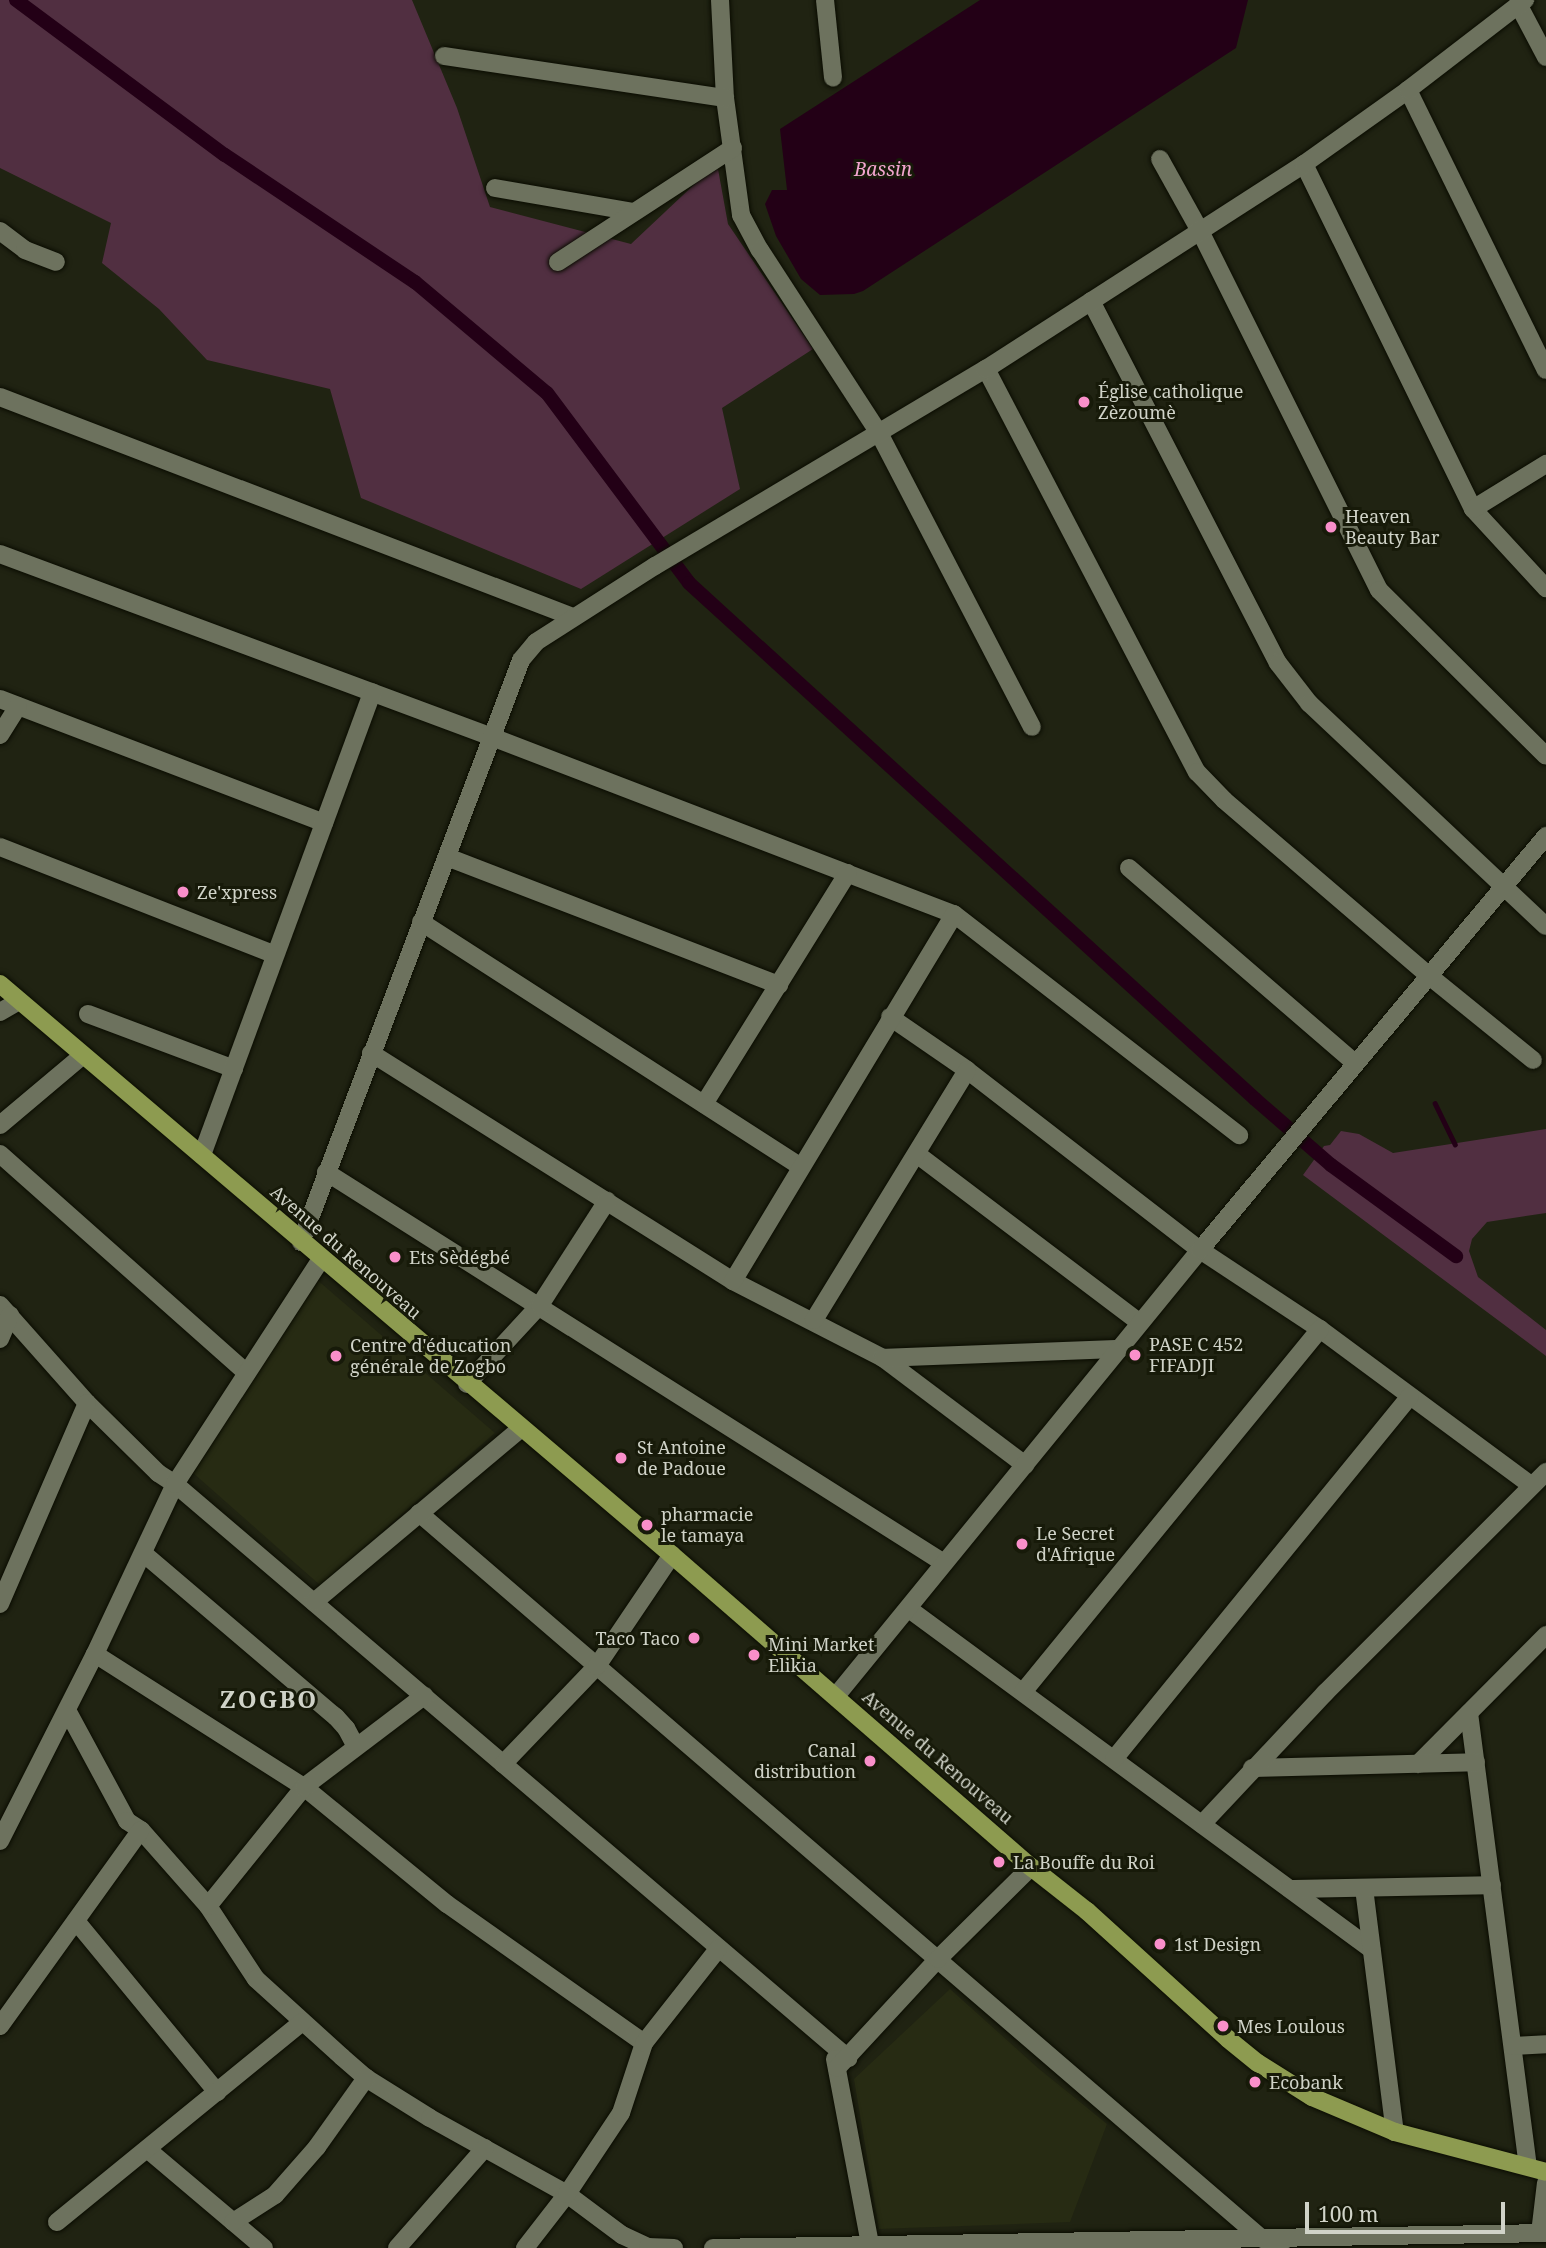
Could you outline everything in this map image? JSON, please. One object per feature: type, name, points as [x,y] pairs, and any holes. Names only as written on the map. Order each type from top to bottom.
[{"type":"main road","name":"Avenue du Renouveau","points":[[0,984],[467,1384],[672,1555],[1031,1867],[1087,1911],[1258,2063],[1312,2097],[1395,2132],[1546,2172]]},
{"type":"street","points":[[720,0],[725,98],[741,215],[760,250],[880,435],[1032,727]]},
{"type":"street","points":[[825,0],[833,78]]},
{"type":"street","points":[[301,1242],[370,1053],[528,650],[573,617],[655,566],[880,435],[986,369],[1304,164],[1408,90],[1515,3],[1546,57]]},
{"type":"street","points":[[444,56],[725,98]]},
{"type":"street","points":[[1408,90],[1546,370]]},
{"type":"street","points":[[558,262],[733,148]]},
{"type":"street","points":[[1160,159],[1200,232],[1379,590],[1546,756]]},
{"type":"street","points":[[1304,164],[1473,509],[1546,588]]},
{"type":"street","points":[[495,188],[634,212]]},
{"type":"street","points":[[0,231],[25,250],[56,262]]},
{"type":"street","points":[[1091,301],[1278,663],[1309,703],[1546,926]]},
{"type":"street","points":[[986,369],[1198,772],[1224,800],[1428,975],[1532,1060]]},
{"type":"street","points":[[0,397],[573,617]]},
{"type":"street","points":[[1473,509],[1546,464]]},
{"type":"street","points":[[0,554],[492,737],[954,914],[1238,1135]]},
{"type":"street","points":[[202,1155],[372,692]]},
{"type":"street","points":[[0,699],[324,823]]},
{"type":"street","points":[[0,735],[18,706]]},
{"type":"street","points":[[836,1696],[1200,1250],[1501,886],[1546,836]]},
{"type":"street","points":[[0,847],[275,956]]},
{"type":"street","points":[[447,857],[779,985]]},
{"type":"street","points":[[1129,868],[1355,1063]]},
{"type":"street","points":[[704,1104],[848,873]]},
{"type":"street","points":[[733,1281],[799,1166],[954,914]]},
{"type":"street","points":[[421,922],[799,1166]]},
{"type":"street","points":[[0,1012],[19,1002]]},
{"type":"street","points":[[88,1014],[234,1069]]},
{"type":"street","points":[[890,1017],[967,1070],[1200,1250],[1320,1329],[1531,1485]]},
{"type":"street","points":[[370,1053],[733,1281],[814,1320],[883,1358],[1024,1465]]},
{"type":"street","points":[[0,1125],[82,1056]]},
{"type":"street","points":[[814,1320],[918,1155],[967,1070]]},
{"type":"street","points":[[0,1154],[247,1373]]},
{"type":"street","points":[[918,1155],[1140,1323]]},
{"type":"street","points":[[326,1172],[944,1563]]},
{"type":"street","points":[[467,1384],[540,1305],[607,1202]]},
{"type":"street","points":[[0,1841],[95,1654],[176,1483],[321,1259]]},
{"type":"street","points":[[0,1339],[5,1310]]},
{"type":"street","points":[[5,1310],[87,1403],[158,1473],[176,1483],[832,2045],[842,2063],[870,2245]]},
{"type":"street","points":[[1023,1692],[1320,1329]]},
{"type":"street","points":[[883,1358],[1120,1349]]},
{"type":"street","points":[[1114,1759],[1410,1396]]},
{"type":"street","points":[[0,1604],[87,1403]]},
{"type":"street","points":[[314,1602],[520,1429]]},
{"type":"street","points":[[1202,1824],[1252,1768],[1546,1472]]},
{"type":"street","points":[[419,1513],[1261,2238],[1281,2248]]},
{"type":"street","points":[[143,1553],[336,1717],[346,1728],[356,1747]]},
{"type":"street","points":[[503,1764],[597,1666],[672,1555]]},
{"type":"street","points":[[909,1609],[1371,1949]]},
{"type":"street","points":[[1418,1764],[1546,1635]]},
{"type":"street","points":[[95,1654],[304,1787],[447,1904],[644,2043]]},
{"type":"street","points":[[208,1906],[304,1787],[424,1696]]},
{"type":"street","points":[[67,1710],[127,1821],[141,1830],[208,1906],[242,1963],[302,2022],[366,2078],[430,2118],[567,2194],[622,2235],[648,2247],[674,2248]]},
{"type":"street","points":[[1469,1713],[1528,2166]]},
{"type":"street","points":[[1252,1768],[1476,1762]]},
{"type":"street","points":[[0,2026],[141,1830]]},
{"type":"street","points":[[842,2063],[938,1959],[1031,1867]]},
{"type":"street","points":[[1290,1889],[1492,1885]]},
{"type":"street","points":[[1364,1888],[1395,2132]]},
{"type":"street","points":[[76,1921],[217,2092]]},
{"type":"street","points":[[525,2248],[567,2194],[621,2113],[644,2043],[718,1949]]},
{"type":"street","points":[[57,2222],[302,2022]]},
{"type":"street","points":[[1513,2046],[1546,2044]]},
{"type":"street","points":[[233,2222],[275,2195],[317,2147],[366,2078]]},
{"type":"street","points":[[397,2248],[485,2148]]},
{"type":"street","points":[[147,2149],[264,2248]]},
{"type":"street","points":[[713,2248],[1543,2233],[1546,2183]]},
{"type":"shaded area","points":[[0,0],[412,0],[457,108],[490,207],[631,244],[700,179],[718,169],[728,224],[813,349],[722,408],[740,489],[581,589],[361,498],[330,389],[207,360],[159,309],[102,263],[111,223],[0,168]]},
{"type":"shaded area","points":[[1546,1129],[1546,1213],[1487,1222],[1472,1239],[1469,1251],[1478,1277],[1546,1330],[1546,1356],[1303,1175],[1324,1146],[1330,1145],[1341,1131],[1359,1134],[1393,1153]]},
{"type":"shaded area","name":"Centre d'éducation générale de Zogbo","points":[[315,1278],[495,1433],[320,1585],[192,1472]]},
{"type":"shaded area","points":[[950,1989],[1038,2068],[1107,2124],[1070,2222],[879,2229],[854,2079]]},
{"type":"water","name":"Bassin","points":[[980,0],[1248,0],[1236,48],[863,291],[854,294],[820,295],[801,279],[776,236],[765,204],[772,190],[787,190],[780,129]]},
{"type":"waterway","points":[[16,0],[225,155],[415,282],[547,393],[689,583],[1255,1099],[1331,1165],[1456,1256]]},
{"type":"waterway","points":[[1435,1103],[1455,1144]]},
{"type":"place","name":"Église catholique Zèzoumè","points":[[1084,402]]},
{"type":"place","name":"Heaven Beauty Bar","points":[[1331,527]]},
{"type":"place","name":"Ze'xpress","points":[[183,892]]},
{"type":"place","name":"Ets Sèdégbé","points":[[395,1257]]},
{"type":"place","name":"PASE C 452 FIFADJI","points":[[1135,1355]]},
{"type":"place","name":"Centre d'éducation générale de Zogbo","points":[[336,1356]]},
{"type":"place","name":"St Antoine de Padoue","points":[[621,1458]]},
{"type":"place","name":"pharmacie le tamaya","points":[[647,1525]]},
{"type":"place","name":"Le Secret d'Afrique","points":[[1022,1544]]},
{"type":"place","name":"Taco Taco","points":[[694,1638]]},
{"type":"place","name":"Mini Market Elikia","points":[[754,1655]]},
{"type":"place","name":"Canal distribution","points":[[870,1761]]},
{"type":"place","name":"La Bouffe du Roi","points":[[999,1862]]},
{"type":"place","name":"1st Design","points":[[1160,1944]]},
{"type":"place","name":"Mes Loulous","points":[[1223,2026]]},
{"type":"place","name":"Ecobank","points":[[1255,2082]]},
{"type":"district","name":"ZOGBO","points":[[269,1699]]}]
